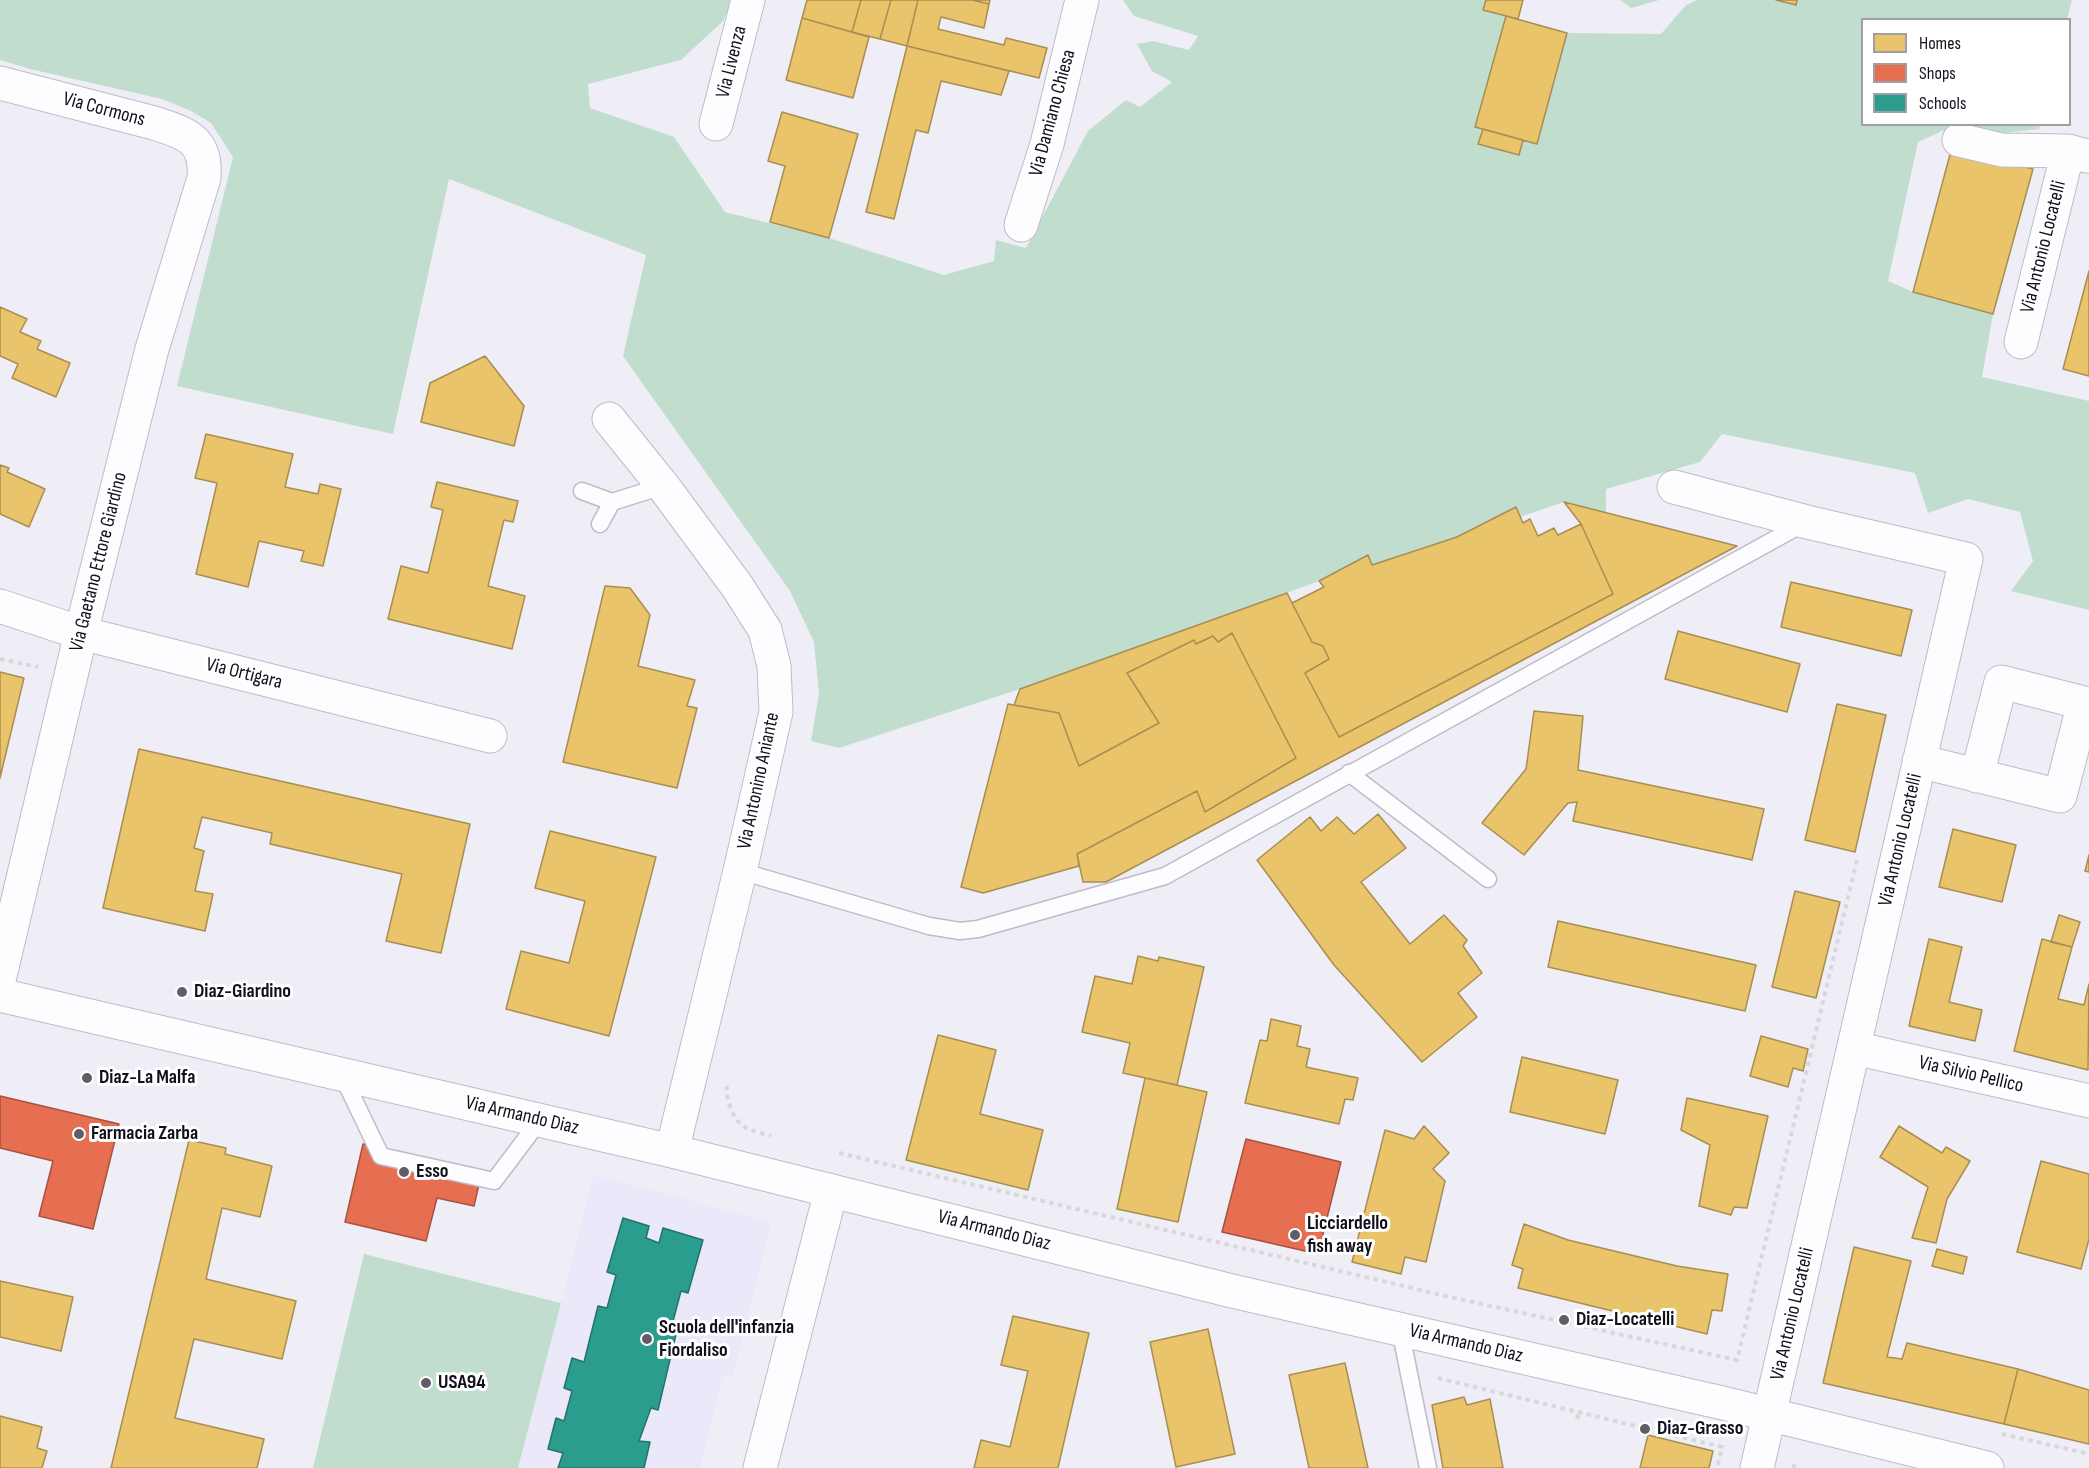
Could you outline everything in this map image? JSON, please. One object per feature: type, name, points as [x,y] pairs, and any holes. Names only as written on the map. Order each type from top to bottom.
[{"type":"street","name":"Via Livenza","points":[[716,124],[748,0]]},
{"type":"street","name":"Via Damiano Chiesa","points":[[1022,225],[1047,144],[1082,0]]},
{"type":"street","name":"Via Cormons","points":[[0,83],[178,131],[194,141],[202,151]]},
{"type":"street","points":[[1959,140],[2002,150],[2078,154]]},
{"type":"street","name":"Via Gaetano Ettore Giardino","points":[[0,976],[81,633],[152,349],[204,178],[205,166],[202,151]]},
{"type":"street","name":"Via Antonio Locatelli","points":[[2021,342],[2078,154]]},
{"type":"street","name":"Via Antonino Aniante","points":[[609,419],[663,486],[737,586],[765,630],[774,666],[776,712],[672,1151]]},
{"type":"street","name":"Via Antonio Locatelli","points":[[1674,487],[1807,522],[1966,559],[1757,1468]]},
{"type":"street","name":"Via Ortigara","points":[[0,606],[81,633],[490,736]]},
{"type":"street","points":[[1919,761],[1977,776]]},
{"type":"street","name":"Via Armando Diaz","points":[[0,994],[672,1151],[1232,1291],[1770,1414],[1987,1468]]},
{"type":"street","name":"Via Silvio Pellico","points":[[1854,1048],[2089,1101]]},
{"type":"street","points":[[760,1468],[831,1191]]},
{"type":"lane","points":[[582,490],[612,502],[663,486]]},
{"type":"lane","points":[[600,524],[612,502]]},
{"type":"lane","points":[[740,871],[929,926],[960,931],[978,929],[1165,876],[1807,522]]},
{"type":"lane","points":[[1349,773],[1488,879]]},
{"type":"lane","points":[[342,1074],[381,1156],[494,1181],[540,1120]]},
{"type":"lane","points":[[1400,1329],[1428,1468]]},
{"type":"path","points":[[833,1151],[1450,1297],[1737,1360],[1858,855]]},
{"type":"path","points":[[729,1080],[727,1091],[730,1106],[742,1125],[775,1138]]},
{"type":"path","points":[[1436,1377],[1722,1447],[1717,1468]]},
{"type":"path","points":[[1577,1419],[1579,1412]]},
{"type":"shaded area","name":"Scuola dell'infanzia Fiordaliso","points":[[594,1175],[771,1222],[733,1376],[724,1376],[700,1468],[518,1468]]},
{"type":"green space","points":[[0,0],[732,0],[723,21],[681,60],[588,84],[590,108],[674,137],[725,212],[829,238],[944,275],[994,261],[996,240],[1026,248],[1088,131],[1126,100],[1140,107],[1172,82],[1152,71],[1137,44],[1153,41],[1189,50],[1198,36],[1134,16],[1123,0],[1486,0],[1484,10],[1506,16],[1476,126],[1483,129],[1478,144],[1519,155],[1523,140],[1537,143],[1567,33],[1661,34],[1686,5],[1697,0],[1776,0],[1795,5],[1797,0],[2072,0],[2067,18],[1861,18],[1861,126],[1953,126],[1918,142],[1888,281],[1913,292],[1993,314],[1982,377],[2089,401],[2089,610],[2011,591],[2033,561],[2020,512],[1968,499],[1928,513],[1915,473],[1722,434],[1700,462],[1606,489],[1606,513],[1564,502],[1520,517],[1516,507],[1457,537],[1372,565],[1368,556],[1319,581],[1020,689],[839,748],[811,741],[819,694],[814,642],[790,591],[623,356],[646,255],[449,179],[393,434],[177,386],[233,157],[211,123],[191,111],[162,99],[0,60]]},
{"type":"green space","points":[[1620,0],[1659,0],[1631,8]]},
{"type":"green space","points":[[1953,126],[2040,126],[2039,129],[1995,134]]},
{"type":"green space","name":"USA94","points":[[364,1254],[561,1303],[518,1468],[313,1468]]},
{"type":"building: Homes","points":[[807,0],[861,0],[852,32],[802,18]]},
{"type":"building: Homes","points":[[861,0],[891,0],[880,39],[852,32]]},
{"type":"building: Homes","points":[[891,0],[918,0],[907,46],[880,39]]},
{"type":"building: Homes","points":[[918,0],[972,0],[989,4],[984,28],[941,17],[938,29],[1004,45],[1006,38],[1047,48],[1039,78],[907,46]]},
{"type":"building: Homes","points":[[972,0],[990,0],[989,4]]},
{"type":"building: Homes","points":[[1486,0],[1523,0],[1518,19],[1483,10]]},
{"type":"building: Homes","points":[[1776,0],[1797,0],[1796,5]]},
{"type":"building: Homes","points":[[1506,16],[1567,33],[1537,144],[1475,127]]},
{"type":"building: Homes","points":[[802,18],[869,37],[853,98],[786,80]]},
{"type":"building: Homes","points":[[907,46],[1009,71],[1001,95],[941,81],[928,133],[916,130],[894,219],[866,212]]},
{"type":"building: Homes","points":[[782,112],[858,134],[829,238],[770,222],[785,166],[768,161]]},
{"type":"building: Homes","points":[[1483,129],[1523,140],[1519,155],[1478,144]]},
{"type":"building: Homes","points":[[1952,147],[2033,169],[1993,314],[1913,292]]},
{"type":"building: Homes","points":[[2089,271],[2089,376],[2063,369]]},
{"type":"building: Homes","points":[[0,307],[27,319],[20,332],[41,341],[37,349],[70,363],[56,397],[12,378],[18,364],[0,356]]},
{"type":"building: Homes","points":[[485,356],[524,406],[514,446],[421,422],[430,383]]},
{"type":"building: Homes","points":[[206,434],[293,454],[285,487],[318,494],[320,484],[341,489],[323,566],[301,561],[304,551],[259,541],[248,587],[196,574],[217,483],[195,478]]},
{"type":"building: Homes","points":[[0,465],[9,468],[7,472],[45,489],[29,527],[0,514]]},
{"type":"building: Homes","points":[[437,482],[518,501],[513,522],[504,520],[488,586],[525,596],[512,649],[388,619],[401,566],[428,573],[443,510],[431,507]]},
{"type":"building: Homes","points":[[1564,502],[1737,546],[1106,882],[1083,882],[1077,854],[1197,791],[1205,812],[1296,758],[1232,633],[1218,642],[1213,636],[1196,644],[1194,640],[1127,673],[1159,723],[1079,766],[1059,713],[1014,705],[1020,689],[1287,593],[1312,642],[1323,646],[1329,659],[1305,673],[1339,737],[1613,594],[1581,524]]},
{"type":"building: Homes","points":[[1516,507],[1523,523],[1530,519],[1538,536],[1554,528],[1558,535],[1581,524],[1613,594],[1339,737],[1305,673],[1329,659],[1323,646],[1312,642],[1292,603],[1324,587],[1319,581],[1368,555],[1372,565],[1457,537]]},
{"type":"building: Homes","points":[[1791,582],[1912,610],[1901,656],[1781,627]]},
{"type":"building: Homes","points":[[605,586],[630,588],[650,615],[638,666],[695,680],[687,706],[697,708],[677,788],[563,762]]},
{"type":"building: Homes","points":[[1678,631],[1800,664],[1787,712],[1665,679]]},
{"type":"building: Homes","points":[[1232,633],[1296,758],[1205,812],[1197,791],[1077,854],[1079,866],[983,893],[961,887],[1008,704],[1059,713],[1079,766],[1159,723],[1127,673],[1194,640],[1196,644],[1213,636],[1218,642]]},
{"type":"building: Homes","points":[[0,672],[24,678],[0,778]]},
{"type":"building: Homes","points":[[1837,704],[1886,715],[1855,852],[1805,840]]},
{"type":"building: Homes","points":[[1534,711],[1583,716],[1578,770],[1764,809],[1752,860],[1573,821],[1577,802],[1568,803],[1524,855],[1482,823],[1526,769]]},
{"type":"building: Homes","points":[[139,749],[470,824],[441,953],[386,941],[402,874],[270,844],[272,833],[202,817],[194,848],[204,851],[195,891],[213,894],[205,931],[103,908]]},
{"type":"building: Homes","points":[[1378,814],[1406,848],[1361,882],[1410,944],[1444,915],[1467,940],[1463,946],[1482,973],[1458,993],[1477,1017],[1422,1062],[1334,965],[1257,860],[1310,817],[1321,831],[1337,817],[1354,834]]},
{"type":"building: Homes","points":[[1953,829],[2016,845],[2002,902],[1939,887]]},
{"type":"building: Homes","points":[[550,831],[656,857],[609,1036],[506,1009],[521,951],[569,963],[585,901],[535,888]]},
{"type":"building: Homes","points":[[2089,855],[2089,872],[2085,871]]},
{"type":"building: Homes","points":[[1795,891],[1840,902],[1816,998],[1772,987]]},
{"type":"building: Homes","points":[[2059,915],[2080,922],[2072,947],[2051,942]]},
{"type":"building: Homes","points":[[1558,921],[1756,965],[1745,1011],[1548,967]]},
{"type":"building: Homes","points":[[1929,939],[1962,947],[1949,1002],[1982,1010],[1975,1041],[1909,1026]]},
{"type":"building: Homes","points":[[2042,939],[2072,947],[2058,999],[2084,1005],[2089,984],[2088,1070],[2014,1051]]},
{"type":"building: Homes","points":[[1138,956],[1158,961],[1159,957],[1204,967],[1177,1085],[1123,1073],[1130,1043],[1082,1032],[1095,976],[1132,984]]},
{"type":"building: Homes","points":[[1271,1019],[1301,1026],[1297,1046],[1310,1049],[1306,1067],[1358,1078],[1353,1100],[1345,1099],[1339,1124],[1245,1103],[1260,1040],[1267,1041]]},
{"type":"building: Homes","points":[[938,1035],[996,1050],[980,1114],[1043,1130],[1028,1190],[906,1160]]},
{"type":"building: Homes","points":[[1761,1036],[1808,1049],[1803,1071],[1793,1068],[1788,1087],[1750,1076]]},
{"type":"building: Homes","points":[[1522,1057],[1618,1080],[1605,1134],[1510,1112]]},
{"type":"building: Homes","points":[[1145,1078],[1207,1092],[1178,1222],[1117,1209]]},
{"type":"building: Homes","points":[[1687,1098],[1768,1116],[1747,1208],[1734,1207],[1731,1215],[1699,1206],[1710,1145],[1681,1130]]},
{"type":"building: Homes","points":[[1424,1126],[1449,1153],[1433,1169],[1445,1181],[1426,1262],[1405,1257],[1401,1274],[1352,1262],[1385,1130],[1414,1139]]},
{"type":"building: Homes","points":[[1899,1126],[1942,1153],[1946,1147],[1970,1161],[1947,1199],[1936,1243],[1912,1238],[1928,1187],[1880,1157]]},
{"type":"building: Homes","points":[[189,1140],[226,1148],[225,1154],[272,1166],[260,1217],[222,1208],[206,1279],[296,1301],[282,1359],[194,1339],[175,1418],[264,1439],[257,1468],[111,1468]]},
{"type":"building: Homes","points":[[2041,1161],[2089,1174],[2089,1239],[2081,1269],[2017,1252]]},
{"type":"building: Homes","points":[[1524,1224],[1568,1240],[1677,1266],[1728,1274],[1722,1311],[1712,1310],[1707,1334],[1518,1288],[1523,1269],[1512,1265]]},
{"type":"building: Homes","points":[[1854,1247],[1911,1261],[1887,1357],[1902,1359],[1907,1343],[2018,1369],[2004,1424],[1823,1383]]},
{"type":"building: Homes","points":[[1937,1249],[1967,1257],[1963,1274],[1932,1266]]},
{"type":"building: Homes","points":[[0,1281],[73,1297],[61,1351],[0,1337]]},
{"type":"building: Homes","points":[[1013,1316],[1089,1333],[1058,1468],[974,1468],[981,1440],[1010,1447],[1028,1371],[1001,1365]]},
{"type":"building: Homes","points":[[1208,1329],[1235,1454],[1176,1467],[1150,1342]]},
{"type":"building: Homes","points":[[1345,1363],[1368,1468],[1309,1468],[1289,1375]]},
{"type":"building: Homes","points":[[2018,1369],[2089,1390],[2089,1444],[2004,1424]]},
{"type":"building: Homes","points":[[1464,1397],[1467,1405],[1490,1399],[1503,1468],[1443,1468],[1432,1405]]},
{"type":"building: Homes","points":[[0,1416],[42,1427],[37,1448],[47,1451],[42,1468],[0,1468]]},
{"type":"building: Homes","points":[[1648,1435],[1713,1451],[1709,1468],[1640,1468]]},
{"type":"building: Shops","points":[[0,1096],[119,1124],[93,1229],[39,1216],[53,1161],[0,1148]]},
{"type":"building: Shops","points":[[1246,1139],[1341,1162],[1318,1254],[1222,1232]]},
{"type":"building: Shops","points":[[363,1144],[482,1171],[474,1206],[437,1198],[426,1241],[345,1222]]},
{"type":"building: Schools","points":[[623,1218],[649,1226],[646,1238],[659,1243],[663,1228],[703,1240],[688,1293],[681,1291],[672,1325],[678,1326],[658,1410],[651,1408],[639,1441],[650,1442],[644,1468],[558,1468],[563,1453],[548,1449],[556,1418],[564,1421],[572,1391],[564,1388],[572,1358],[584,1362],[598,1306],[607,1308],[616,1275],[607,1272]]},
{"type":"place","name":"Diaz-Giardino","points":[[182,992]]},
{"type":"place","name":"Diaz-La Malfa","points":[[87,1078]]},
{"type":"place","name":"Farmacia Zarba","points":[[79,1134]]},
{"type":"place","name":"Esso","points":[[404,1172]]},
{"type":"place","name":"Licciardello fish away","points":[[1295,1235]]},
{"type":"place","name":"Diaz-Locatelli","points":[[1564,1320]]},
{"type":"place","name":"Scuola dell'infanzia Fiordaliso","points":[[647,1339]]},
{"type":"place","name":"USA94","points":[[426,1383]]},
{"type":"place","name":"Diaz-Grasso","points":[[1645,1429]]}]
